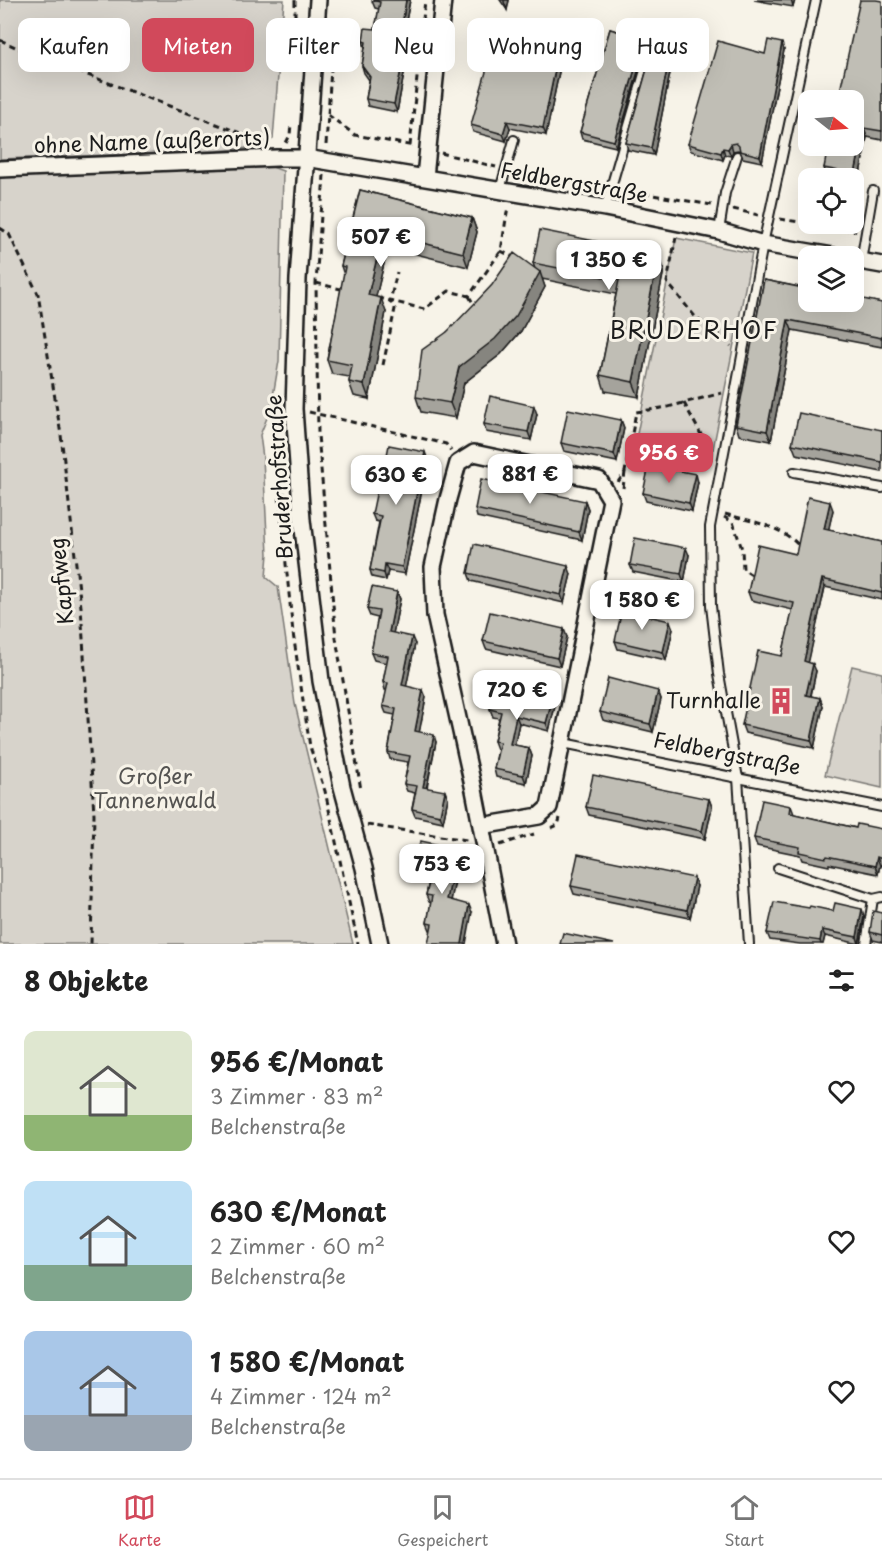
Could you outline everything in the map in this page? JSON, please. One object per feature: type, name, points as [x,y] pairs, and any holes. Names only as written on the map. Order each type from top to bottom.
[{"type":"street","name":"Bruderhofstraße","points":[[318,0],[298,279],[294,409],[302,520],[321,681],[342,786],[359,823],[380,944]]},
{"type":"street","points":[[424,177],[443,0]]},
{"type":"street","name":"Feldbergstraße","points":[[306,158],[605,208],[798,250]]},
{"type":"street","name":"ohne Name (außerorts)","points":[[0,170],[306,158]]},
{"type":"street","points":[[864,262],[882,265]]},
{"type":"street","points":[[481,826],[539,816],[549,807],[611,500],[599,480],[474,453],[458,462],[448,499],[434,567],[435,615],[474,790],[484,842],[504,944]]},
{"type":"lane","points":[[749,944],[738,778],[719,674],[711,606],[710,527],[763,244],[816,0]]},
{"type":"lane","points":[[605,208],[645,72]]},
{"type":"lane","points":[[505,191],[506,170],[514,140]]},
{"type":"lane","points":[[718,231],[737,156]]},
{"type":"lane","points":[[862,246],[873,191]]},
{"type":"lane","points":[[794,472],[882,488]]},
{"type":"lane","name":"Feldbergstraße","points":[[563,743],[882,807]]},
{"type":"lane","points":[[778,868],[873,899],[882,897]]},
{"type":"lane","points":[[866,944],[873,899]]},
{"type":"path","points":[[410,146],[425,0]]},
{"type":"path","points":[[0,40],[267,143]]},
{"type":"path","points":[[331,72],[316,283],[316,414],[336,638],[361,790]]},
{"type":"path","points":[[328,115],[355,135],[427,149],[506,170],[866,233]]},
{"type":"path","points":[[469,296],[501,250],[505,191]]},
{"type":"path","points":[[679,223],[667,282],[697,319],[719,334],[742,357]]},
{"type":"path","name":"Kapfweg","points":[[0,228],[9,234],[38,294],[62,435],[81,607],[94,814],[91,944]]},
{"type":"path","points":[[501,250],[517,259]]},
{"type":"path","points":[[383,365],[395,309],[390,301],[397,272]]},
{"type":"path","points":[[298,279],[348,291]]},
{"type":"path","points":[[369,296],[424,309],[449,291],[469,296],[478,310]]},
{"type":"path","points":[[608,494],[626,472],[636,412],[736,390]]},
{"type":"path","points":[[684,403],[704,440],[722,461]]},
{"type":"path","points":[[294,409],[446,444],[458,462]]},
{"type":"path","points":[[712,510],[773,528],[791,538],[802,552]]},
{"type":"path","points":[[712,510],[733,522],[742,549],[743,569],[756,577]]},
{"type":"path","points":[[359,823],[369,835]]},
{"type":"path","points":[[359,823],[484,842]]},
{"type":"green space","points":[[0,0],[284,0],[283,18],[266,18],[266,72],[278,72],[273,139],[259,147],[216,151],[0,159]]},
{"type":"green space","name":"Großer Tannenwald","points":[[272,167],[283,171],[279,361],[271,408],[260,435],[268,554],[266,577],[278,587],[295,704],[353,944],[0,944],[0,177]]},
{"type":"green space","points":[[676,238],[752,253],[711,459],[635,444]]},
{"type":"green space","points":[[852,666],[882,673],[882,788],[825,775]]},
{"type":"building","points":[[372,0],[406,0],[403,18],[377,18],[380,2]]},
{"type":"building","points":[[860,0],[882,1],[882,131],[864,128],[864,90],[840,90]]},
{"type":"building","points":[[365,28],[372,29],[372,72],[401,72],[394,104],[366,99],[370,77],[362,66],[366,42],[363,41]]},
{"type":"building","points":[[610,29],[616,31],[616,72],[634,72],[614,141],[580,132],[597,72],[604,72],[604,50]]},
{"type":"building","points":[[768,40],[782,43],[760,156],[740,151],[736,143],[731,144],[728,149],[723,148],[721,153],[688,144],[718,41],[765,54]]},
{"type":"building","points":[[486,72],[555,72],[543,128],[507,121],[503,134],[471,125]]},
{"type":"building","points":[[646,72],[666,72],[651,148],[626,143]]},
{"type":"building","points":[[826,156],[859,156],[856,168],[824,168]]},
{"type":"building","points":[[360,190],[472,218],[463,253],[383,233],[368,295],[381,298],[364,385],[349,382],[352,365],[327,360],[345,267],[341,266]]},
{"type":"building","points":[[540,230],[659,254],[633,382],[600,375],[619,280],[533,263]]},
{"type":"building","points":[[514,253],[540,272],[516,316],[495,339],[459,367],[450,403],[416,397],[422,350],[447,332],[476,302],[492,285]]},
{"type":"building","points":[[764,280],[798,287],[798,312],[864,312],[864,299],[882,303],[882,338],[788,320],[767,431],[736,425]]},
{"type":"building","points":[[490,396],[534,406],[528,432],[484,424]]},
{"type":"building","points":[[568,409],[621,420],[614,454],[561,443]]},
{"type":"building","points":[[799,413],[882,430],[882,462],[792,444]]},
{"type":"building","points":[[389,445],[425,452],[402,567],[385,564],[384,573],[370,570],[381,516],[372,514],[377,490],[380,491]]},
{"type":"building","points":[[649,465],[696,474],[689,503],[643,493]]},
{"type":"building","points":[[481,479],[585,501],[579,532],[475,509]]},
{"type":"building","points":[[808,497],[830,502],[824,529],[882,542],[882,593],[822,579],[804,661],[813,664],[806,695],[820,698],[811,740],[742,725],[758,651],[782,656],[794,603],[748,592],[758,545],[796,554]]},
{"type":"building","points":[[635,538],[686,548],[681,574],[630,565]]},
{"type":"building","points":[[474,544],[568,566],[561,595],[468,573]]},
{"type":"building","points":[[372,587],[397,592],[389,632],[412,637],[402,685],[423,690],[415,731],[434,735],[423,787],[445,791],[440,815],[412,809],[417,786],[404,784],[410,756],[388,752],[396,709],[383,706],[388,683],[383,682],[388,656],[371,653],[379,611],[367,609]]},
{"type":"building","points":[[622,610],[670,621],[663,652],[615,641]]},
{"type":"building","points":[[490,612],[564,629],[557,658],[483,641]]},
{"type":"building","points":[[608,678],[658,691],[650,724],[600,712]]},
{"type":"building","points":[[498,680],[554,694],[546,723],[516,716],[510,744],[529,748],[523,775],[494,769],[500,742],[494,741],[501,712],[490,709]]},
{"type":"building","points":[[593,775],[709,799],[702,831],[586,807]]},
{"type":"building","points":[[762,800],[791,806],[790,813],[856,828],[857,824],[882,829],[882,859],[877,857],[875,866],[827,856],[826,858],[799,852],[800,847],[754,838]]},
{"type":"building","points":[[421,841],[458,849],[447,899],[469,905],[462,944],[428,944],[432,924],[427,923],[432,896],[426,895],[432,871],[416,868]]},
{"type":"building","points":[[578,854],[694,878],[687,910],[571,886]]},
{"type":"building","points":[[774,902],[833,911],[835,903],[862,909],[857,937],[822,930],[820,941],[767,933]]},
{"type":"building","points":[[873,911],[882,913],[882,935],[870,932]]},
{"type":"building","points":[[563,933],[614,944],[560,944]]},
{"type":"place","name":"Turnhalle","points":[[781,701]]},
{"type":"district","name":"BRUDERHOF","points":[[694,331]]}]
